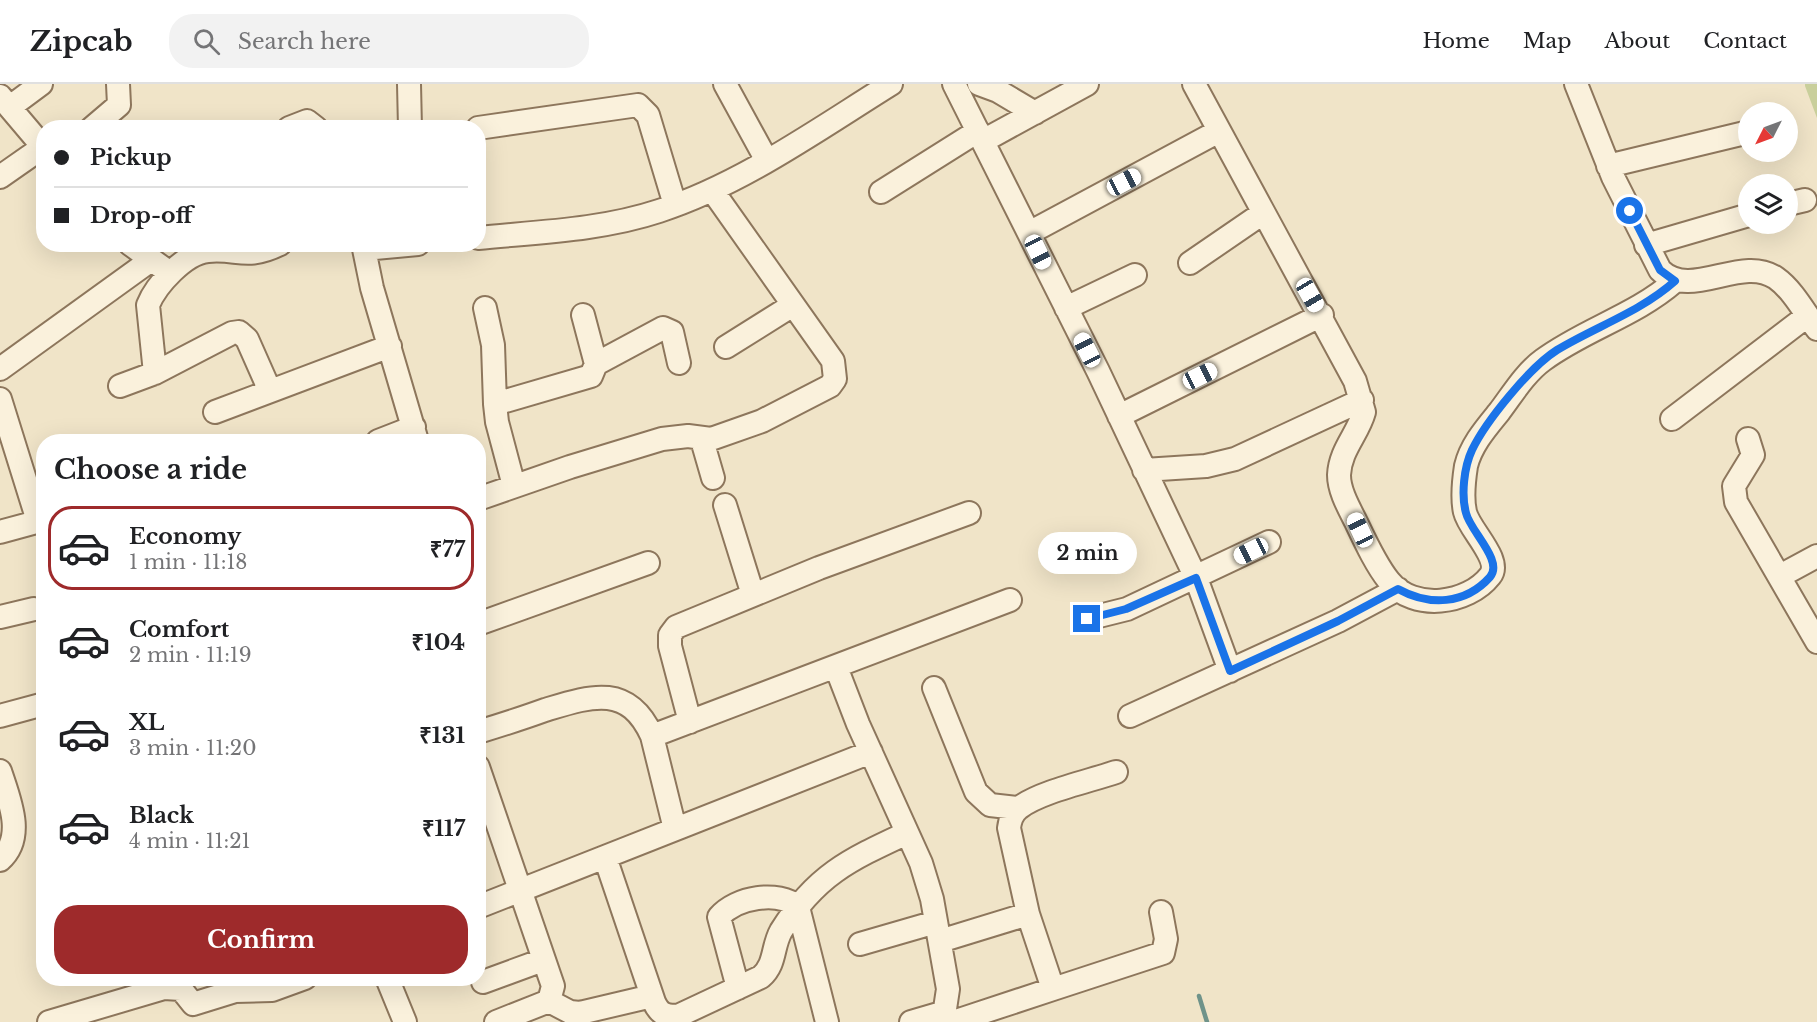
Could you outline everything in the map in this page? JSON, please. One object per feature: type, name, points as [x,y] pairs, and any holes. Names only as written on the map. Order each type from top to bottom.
[{"type":"street","points":[[36,140],[5,102],[41,84]]},
{"type":"street","points":[[101,120],[119,105],[118,84]]},
{"type":"street","points":[[409,84],[410,120]]},
{"type":"street","points":[[725,84],[766,159]]},
{"type":"street","points":[[486,237],[618,222],[675,205],[722,185],[891,84]]},
{"type":"street","points":[[954,84],[1119,416],[1196,578],[1230,671]]},
{"type":"street","points":[[979,84],[999,91],[1035,112]]},
{"type":"street","points":[[881,192],[980,136],[1035,112],[1087,84]]},
{"type":"street","points":[[1194,84],[1263,213],[1322,315],[1355,381],[1362,400],[1362,420],[1342,457],[1339,476],[1343,495],[1360,530],[1389,582],[1398,589],[1433,602],[1446,602],[1461,596],[1489,577],[1494,570],[1493,563],[1473,530],[1466,513],[1464,499],[1466,467],[1483,432],[1540,362],[1572,342],[1638,309],[1675,281],[1739,273],[1764,273],[1776,278],[1812,323],[1672,419]]},
{"type":"street","points":[[1580,85],[1608,166],[1646,245],[1660,270],[1675,281]]},
{"type":"street","points":[[486,127],[638,105],[648,115],[675,205]]},
{"type":"street","points":[[1029,233],[1219,131]]},
{"type":"street","points":[[1608,166],[1738,135]]},
{"type":"street","points":[[0,177],[36,153]]},
{"type":"street","points":[[486,496],[662,440],[688,436],[702,440],[762,422],[822,392],[835,379],[833,361],[793,304],[722,185]]},
{"type":"street","points":[[1190,263],[1263,213]]},
{"type":"street","points":[[1646,245],[1738,218]]},
{"type":"street","points":[[140,252],[172,274]]},
{"type":"street","points":[[155,373],[148,305],[151,297],[192,256],[202,252]]},
{"type":"street","points":[[243,252],[256,254],[261,252]]},
{"type":"street","points":[[364,252],[372,288],[415,434]]},
{"type":"street","points":[[0,369],[151,260]]},
{"type":"street","points":[[1066,308],[1135,275]]},
{"type":"street","points":[[726,347],[793,304]]},
{"type":"street","points":[[485,308],[493,345],[496,422],[514,486]]},
{"type":"street","points":[[495,405],[587,378],[594,373],[596,364],[583,315]]},
{"type":"street","points":[[1119,416],[1322,315]]},
{"type":"street","points":[[596,364],[663,328],[672,332],[679,363]]},
{"type":"street","points":[[120,386],[155,373],[232,333],[239,332],[249,343],[270,391]]},
{"type":"street","points":[[214,412],[390,346]]},
{"type":"street","points":[[0,399],[36,505]]},
{"type":"street","points":[[1144,470],[1206,466],[1235,459],[1362,400]]},
{"type":"street","points":[[1748,439],[1753,455],[1737,479],[1734,496],[1817,642]]},
{"type":"street","points":[[702,440],[713,478]]},
{"type":"street","points":[[725,505],[753,595]]},
{"type":"street","points":[[690,722],[670,646],[670,635],[676,627],[753,595],[969,513]]},
{"type":"street","points":[[0,532],[36,521]]},
{"type":"street","points":[[1087,619],[1126,609],[1269,542]]},
{"type":"street","points":[[1780,576],[1817,556]]},
{"type":"street","points":[[486,621],[648,563]]},
{"type":"street","points":[[1130,716],[1338,621],[1398,589]]},
{"type":"street","points":[[652,736],[1010,600]]},
{"type":"street","points":[[0,618],[34,609]]},
{"type":"street","points":[[836,667],[921,863],[938,932],[948,989],[947,1019]]},
{"type":"street","points":[[934,688],[976,792],[990,805],[1017,808]]},
{"type":"street","points":[[486,730],[594,696],[624,701],[646,722],[652,736],[675,829]]},
{"type":"street","points":[[0,716],[36,706]]},
{"type":"street","points":[[486,904],[871,752]]},
{"type":"street","points":[[0,771],[14,827],[12,844],[0,860]]},
{"type":"street","points":[[1053,989],[1028,914],[1009,828],[1011,817],[1017,808],[1032,800],[1116,772]]},
{"type":"street","points":[[486,808],[553,986],[549,1000]]},
{"type":"street","points":[[549,1000],[570,1012],[580,1014],[657,1009],[670,1017],[680,1015],[738,988],[761,977],[771,967],[780,934],[798,907],[833,872],[851,859],[907,833]]},
{"type":"street","points":[[605,857],[657,1009]]},
{"type":"street","points":[[738,988],[719,917],[730,908],[762,898],[780,897],[798,907],[827,1022]]},
{"type":"street","points":[[911,1022],[947,1019],[1053,989],[1163,953],[1166,939],[1161,912]]},
{"type":"street","points":[[860,944],[938,932],[1028,914]]},
{"type":"street","points":[[486,981],[543,960]]},
{"type":"street","points":[[49,1022],[96,1016],[166,986]]},
{"type":"street","points":[[177,986],[197,1013],[234,991],[272,990],[283,986]]},
{"type":"street","points":[[390,986],[405,1022]]},
{"type":"street","points":[[496,1022],[549,1000]]},
{"type":"green space","points":[[1805,84],[1817,84],[1817,118],[1805,86]]},
{"type":"waterway","points":[[1199,996],[1207,1022]]},
{"type":"route","points":[[1087,619],[1111,615],[1196,578],[1230,671],[1338,621],[1398,589],[1433,602],[1446,602],[1477,587],[1494,570],[1493,563],[1490,553],[1473,530],[1466,513],[1464,499],[1466,467],[1483,432],[1527,375],[1540,362],[1555,351],[1638,309],[1661,294],[1675,281],[1667,278],[1660,270],[1630,211]]}]
